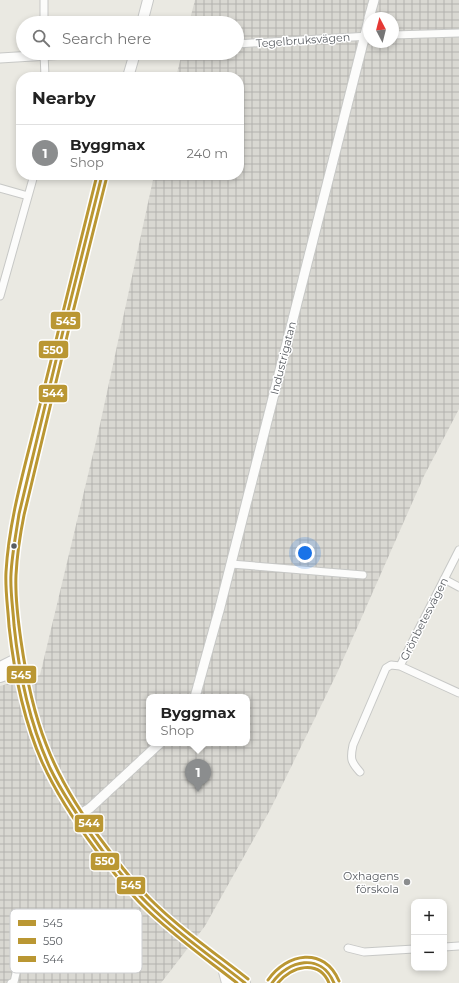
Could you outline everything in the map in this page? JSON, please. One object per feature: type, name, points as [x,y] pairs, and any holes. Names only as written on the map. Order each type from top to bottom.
[{"type":"main road","points":[[144,16],[148,0]]},
{"type":"main road","points":[[129,72],[133,60]]},
{"type":"main road","points":[[101,180],[19,514],[14,546],[11,583],[20,670],[28,706],[41,747],[57,782],[77,816],[109,860],[134,890],[157,913],[246,983]]},
{"type":"main road","points":[[0,667],[18,658]]},
{"type":"main road","points":[[0,677],[20,670]]},
{"type":"main road","points":[[219,962],[227,983]]},
{"type":"main road","points":[[272,983],[286,968],[305,962],[314,963],[323,967],[331,975],[334,983]]},
{"type":"street","points":[[44,0],[44,16]]},
{"type":"street","name":"Industrigatan","points":[[371,12],[374,0]]},
{"type":"street","points":[[399,35],[459,34]]},
{"type":"street","name":"Tegelbruksvägen","points":[[244,44],[363,36]]},
{"type":"street","name":"Industrigatan","points":[[196,694],[231,564],[364,48]]},
{"type":"street","points":[[0,58],[16,57]]},
{"type":"street","points":[[44,60],[45,72]]},
{"type":"street","points":[[0,296],[33,180]]},
{"type":"street","points":[[0,188],[28,196]]},
{"type":"street","name":"Grönbetesvägen","points":[[400,666],[459,550]]},
{"type":"street","points":[[231,564],[363,575]]},
{"type":"street","points":[[444,579],[459,587]]},
{"type":"street","points":[[360,772],[353,764],[351,755],[353,745],[386,668],[391,665],[400,666],[459,693]]},
{"type":"street","points":[[77,816],[90,808],[157,746]]},
{"type":"street","points":[[447,947],[459,946]]},
{"type":"street","points":[[348,948],[364,952],[411,949]]},
{"type":"street","points":[[11,983],[14,982],[16,973]]},
{"type":"shaded area","points":[[195,0],[459,0],[459,409],[424,476],[338,671],[270,810],[205,926],[161,983],[0,983],[0,686],[40,675],[99,429],[153,180],[244,180],[244,72],[177,72],[180,60],[244,60],[244,16],[191,16]]},
{"type":"transit line","name":"550","points":[[96,180],[22,477],[10,533],[6,586],[9,626],[14,661],[20,695],[35,746],[53,785],[81,829],[118,878],[143,906],[177,936],[237,983]]},
{"type":"transit line","name":"545","points":[[101,180],[19,514],[12,559],[11,593],[22,680],[31,716],[50,768],[74,810],[102,850],[135,890],[158,914],[182,935],[245,983]]},
{"type":"transit line","name":"544","points":[[106,180],[21,530],[16,568],[16,592],[25,667],[37,719],[52,758],[79,809],[96,833],[126,873],[161,910],[185,931],[248,979]]},
{"type":"transit line","name":"544","points":[[268,980],[285,964],[295,959],[305,957],[315,958],[324,962],[332,970],[339,981]]},
{"type":"transit line","name":"545","points":[[272,983],[287,969],[304,963],[313,963],[321,967],[328,973],[334,983]]},
{"type":"transit line","name":"550","points":[[278,983],[290,972],[305,968],[319,970],[329,983]]},
{"type":"place","name":"Byggmax","points":[[198,792]]},
{"type":"place","name":"Oxhagens förskola","points":[[407,882]]}]
